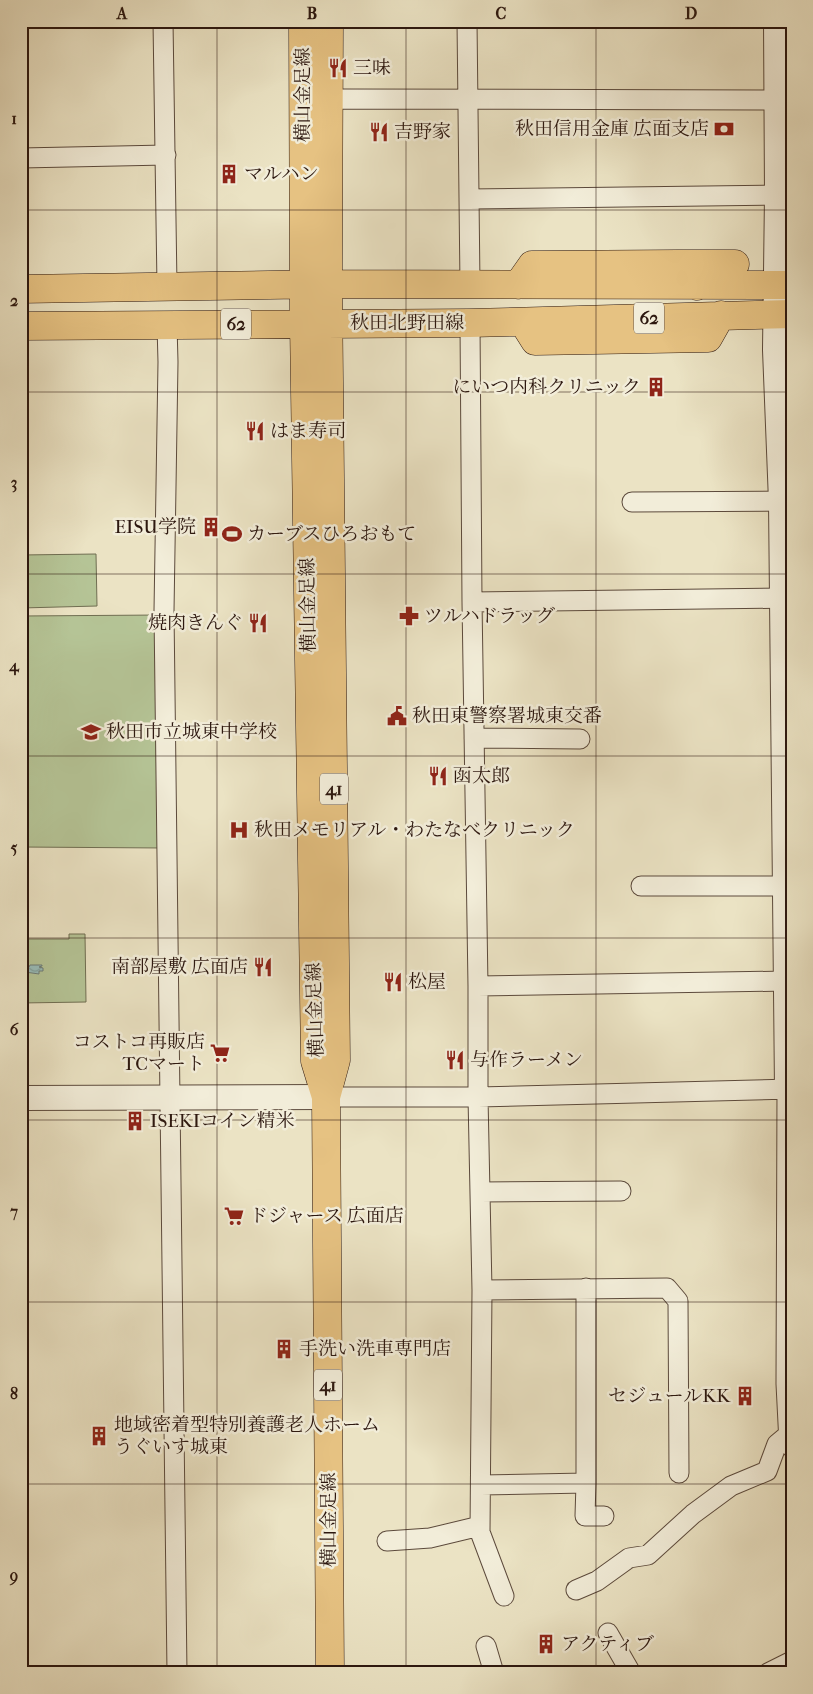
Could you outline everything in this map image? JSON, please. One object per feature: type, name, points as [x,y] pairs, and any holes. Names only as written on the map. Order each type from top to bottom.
[{"type":"main road","name":"横山金足線","points":[[303,21],[317,100]]},
{"type":"main road","name":"横山金足線","points":[[329,21],[317,100],[316,323],[321,716],[315,1061],[326,1097],[330,1673]]},
{"type":"main road","points":[[678,264],[697,286]]},
{"type":"main road","points":[[518,285],[532,265],[735,264]]},
{"type":"main road","name":"秋田北野田線","points":[[21,289],[316,284],[783,285]]},
{"type":"main road","name":"秋田北野田線","points":[[21,326],[470,323],[783,314]]},
{"type":"street","points":[[163,21],[167,286]]},
{"type":"street","points":[[467,21],[470,285]]},
{"type":"street","points":[[576,1590],[597,1581],[629,1558],[648,1555],[693,1514],[731,1486],[767,1471],[777,1444],[790,1441],[790,1089],[786,981],[789,934],[785,886],[788,791],[783,314],[784,100],[776,21]]},
{"type":"street","points":[[317,100],[343,98],[784,100]]},
{"type":"street","points":[[21,158],[166,155]]},
{"type":"street","points":[[469,198],[784,195]]},
{"type":"street","points":[[470,323],[478,1096],[482,1290],[480,1532],[504,1596]]},
{"type":"street","points":[[167,325],[164,611],[177,1673]]},
{"type":"street","points":[[632,502],[786,501]]},
{"type":"street","points":[[472,602],[787,598]]},
{"type":"street","points":[[474,738],[580,740]]},
{"type":"street","points":[[641,886],[785,886]]},
{"type":"street","points":[[478,986],[786,981]]},
{"type":"street","points":[[21,1098],[478,1096],[790,1089]]},
{"type":"street","points":[[480,1192],[621,1191]]},
{"type":"street","points":[[586,1288],[585,1516],[604,1516]]},
{"type":"street","points":[[482,1290],[667,1288],[678,1301],[679,1474]]},
{"type":"street","points":[[481,1485],[586,1483]]},
{"type":"street","points":[[387,1541],[430,1538],[480,1526]]},
{"type":"street","points":[[608,1633],[631,1673]]},
{"type":"street","points":[[486,1646],[494,1673]]},
{"type":"street","points":[[768,1673],[792,1661]]},
{"type":"green space","points":[[96,554],[97,606],[21,608],[21,555]]},
{"type":"green space","points":[[160,615],[162,848],[21,847],[21,616]]},
{"type":"green space","points":[[69,934],[85,934],[86,1002],[21,1003],[21,939],[69,939]]},
{"type":"water","points":[[42,965],[39,967],[43,968],[43,971],[39,971],[39,974],[25,972],[25,967]]},
{"type":"place","name":"三味","points":[[338,68]]},
{"type":"place","name":"秋田信用金庫 広面支店","points":[[724,129]]},
{"type":"place","name":"吉野家","points":[[379,132]]},
{"type":"place","name":"マルハン","points":[[229,174]]},
{"type":"place","name":"にいつ内科クリニック","points":[[656,387]]},
{"type":"place","name":"はま寿司","points":[[255,431]]},
{"type":"place","name":"EISU学院","points":[[211,527]]},
{"type":"place","name":"カーブスひろおもて","points":[[232,534]]},
{"type":"place","name":"ツルハドラッグ","points":[[409,616]]},
{"type":"place","name":"焼肉きんぐ","points":[[258,623]]},
{"type":"place","name":"秋田東警察署城東交番","points":[[397,716]]},
{"type":"place","name":"秋田市立城東中学校","points":[[91,732]]},
{"type":"place","name":"函太郎","points":[[438,776]]},
{"type":"place","name":"秋田メモリアル・わたなべクリニック","points":[[239,830]]},
{"type":"place","name":"南部屋敷 広面店","points":[[263,967]]},
{"type":"place","name":"松屋","points":[[393,982]]},
{"type":"place","name":"コストコ再販店 TCマート","points":[[220,1053]]},
{"type":"place","name":"与作ラーメン","points":[[455,1060]]},
{"type":"place","name":"ISEKIコイン精米","points":[[135,1121]]},
{"type":"place","name":"ドジャース 広面店","points":[[234,1216]]},
{"type":"place","name":"手洗い洗車専門店","points":[[284,1349]]},
{"type":"place","name":"セジュールKK","points":[[745,1396]]},
{"type":"place","name":"地域密着型特別養護老人ホーム うぐいす城東","points":[[99,1436]]},
{"type":"place","name":"アクティブ","points":[[546,1644]]}]
